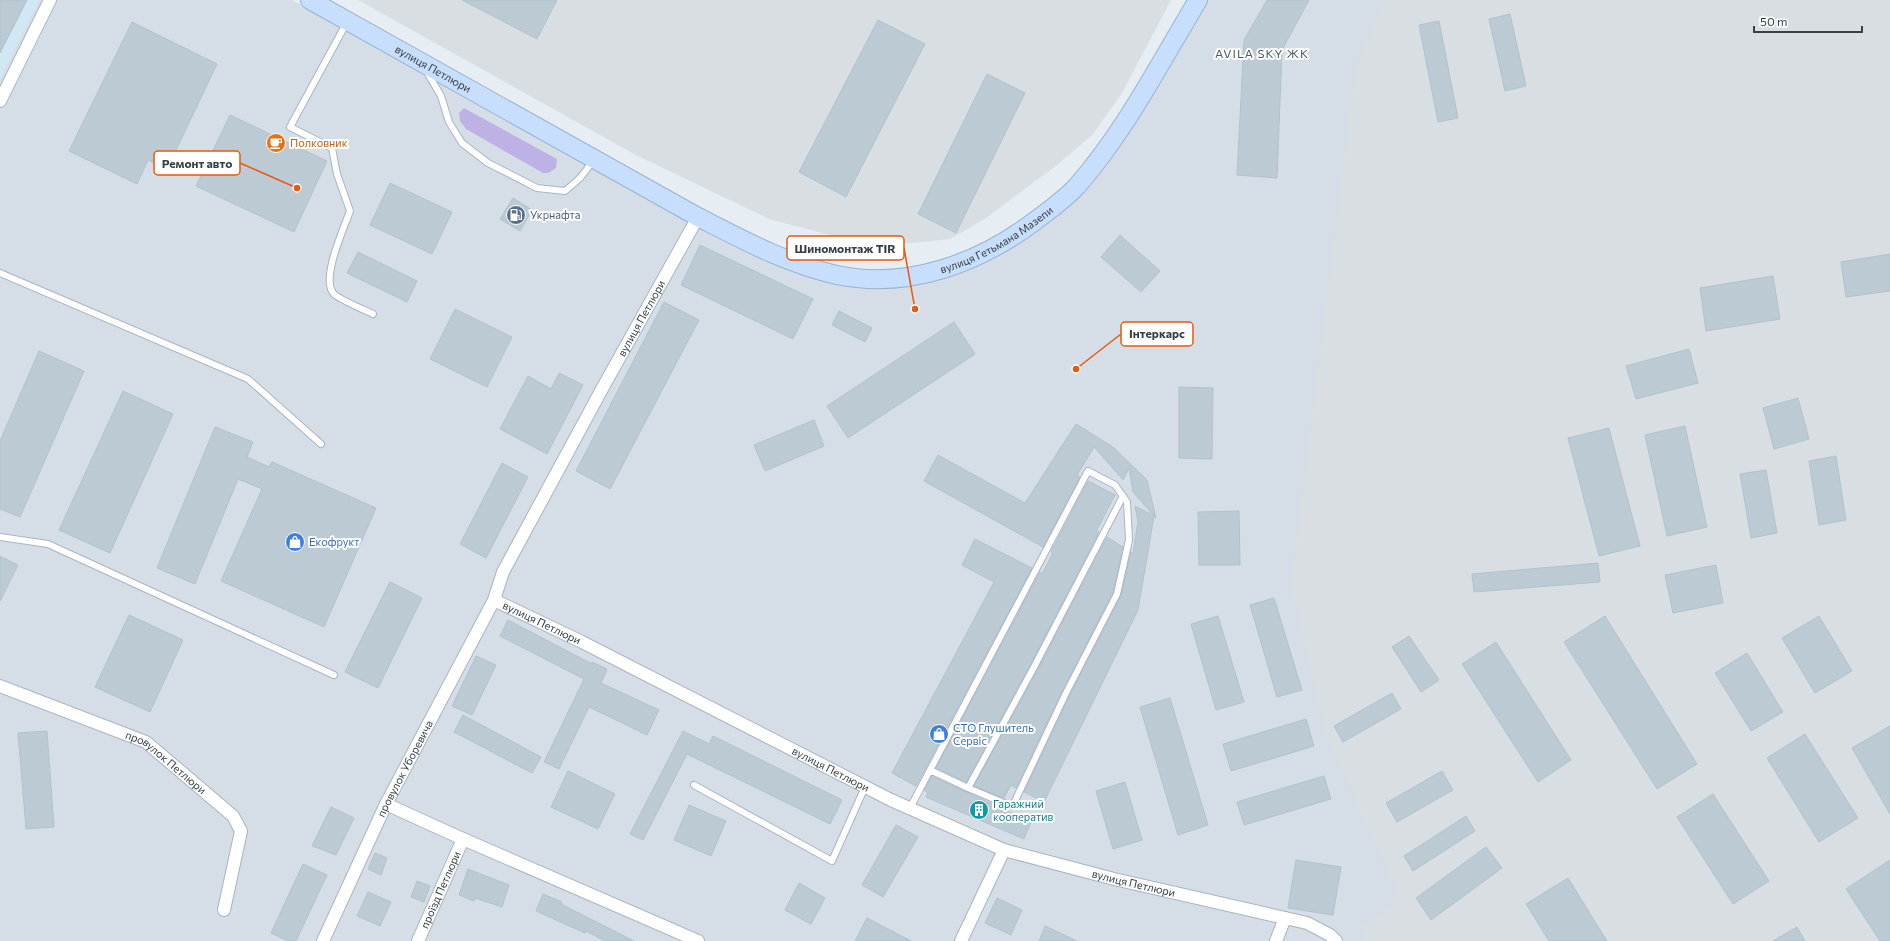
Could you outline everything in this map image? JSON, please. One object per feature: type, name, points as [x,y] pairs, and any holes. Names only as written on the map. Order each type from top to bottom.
[{"type":"main road","name":"вулиця Петлюри","points":[[310,0],[420,60],[698,217]]},
{"type":"main road","name":"вулиця Гетьмана Мазепи","points":[[698,217],[762,250],[807,267],[838,275],[876,280],[923,275],[957,265],[993,250],[1051,210],[1076,187],[1101,157],[1134,106],[1198,0]]},
{"type":"street","points":[[0,101],[50,0]]},
{"type":"street","name":"вулиця Петлюри","points":[[698,217],[602,389],[503,572],[494,600],[582,642],[865,787],[1004,850],[1114,879],[1306,923],[1330,935],[1336,941]]},
{"type":"street","name":"провулок Уборевича","points":[[323,941],[386,804],[494,600]]},
{"type":"street","name":"провулок Петлюри","points":[[0,686],[146,742],[233,816],[241,831],[224,910]]},
{"type":"street","points":[[386,804],[698,941]]},
{"type":"street","name":"проїзд Петлюри","points":[[418,941],[463,839]]},
{"type":"street","points":[[961,941],[1004,850]]},
{"type":"street","points":[[1276,941],[1285,918]]},
{"type":"lane","points":[[348,20],[290,127],[332,148],[337,174],[350,211],[335,253],[329,282],[334,294],[373,314]]},
{"type":"lane","points":[[420,60],[441,96],[449,122],[462,143],[488,163],[537,188],[565,191],[580,178],[595,159]]},
{"type":"lane","points":[[0,273],[248,379],[321,444]]},
{"type":"lane","points":[[910,808],[930,770],[1088,472],[1115,486],[1127,502],[1129,540],[1117,594],[1066,693],[1016,801],[1011,806],[930,770]]},
{"type":"lane","points":[[968,788],[1033,669],[1123,496]]},
{"type":"lane","points":[[0,537],[48,544],[334,674]]},
{"type":"lane","points":[[694,785],[832,861],[865,787]]},
{"type":"shaded area","points":[[0,0],[39,0],[0,79]]},
{"type":"shaded area","points":[[39,0],[292,0],[416,67],[694,224],[759,257],[805,275],[876,289],[925,283],[960,273],[997,257],[1024,240],[1082,193],[1108,162],[1208,0],[1890,0],[1890,941],[0,941],[0,79]]},
{"type":"shaded area","points":[[358,0],[1171,0],[1122,93],[1093,134],[1057,165],[986,218],[950,239],[911,243],[856,242],[769,219],[636,155]]},
{"type":"shaded area","points":[[1385,0],[1890,0],[1890,941],[1366,941],[1362,926],[1401,901],[1326,734],[1291,584],[1356,66]]},
{"type":"shaded area","points":[[464,108],[557,159],[556,168],[548,173],[543,173],[466,129],[460,121],[459,113]]},
{"type":"building","points":[[0,0],[27,0],[0,53]]},
{"type":"building","points":[[462,0],[557,0],[537,39]]},
{"type":"building","points":[[1267,0],[1309,0],[1282,50],[1277,178],[1237,175],[1244,40]]},
{"type":"building","points":[[1510,14],[1526,86],[1505,91],[1489,19]]},
{"type":"building","points":[[878,20],[925,44],[846,197],[799,172]]},
{"type":"building","points":[[1439,21],[1458,118],[1438,122],[1419,25]]},
{"type":"building","points":[[132,22],[217,64],[167,169],[148,160],[137,184],[69,151]]},
{"type":"building","points":[[987,74],[1025,93],[956,233],[918,214]]},
{"type":"building","points":[[230,115],[327,161],[294,232],[196,186]]},
{"type":"building","points":[[390,183],[452,212],[432,254],[370,225]]},
{"type":"building","points":[[513,198],[532,210],[520,231],[500,219]]},
{"type":"building","points":[[1120,235],[1160,271],[1141,292],[1101,257]]},
{"type":"building","points":[[700,245],[813,299],[793,339],[681,285]]},
{"type":"building","points":[[358,252],[417,281],[407,302],[347,273]]},
{"type":"building","points":[[1890,254],[1890,291],[1846,297],[1841,262]]},
{"type":"building","points":[[1773,276],[1780,319],[1706,331],[1700,288]]},
{"type":"building","points":[[664,302],[699,320],[610,489],[576,471]]},
{"type":"building","points":[[455,309],[512,337],[487,387],[430,359]]},
{"type":"building","points":[[839,311],[872,328],[865,342],[832,325]]},
{"type":"building","points":[[954,322],[975,354],[848,438],[827,406]]},
{"type":"building","points":[[1689,349],[1698,383],[1636,399],[1626,366]]},
{"type":"building","points":[[39,351],[84,371],[20,517],[0,509],[0,441]]},
{"type":"building","points":[[559,373],[583,385],[547,454],[500,429],[528,376],[551,389]]},
{"type":"building","points":[[1179,387],[1213,388],[1212,459],[1179,458]]},
{"type":"building","points":[[123,391],[173,414],[110,553],[59,530]]},
{"type":"building","points":[[1798,398],[1809,439],[1774,449],[1763,408]]},
{"type":"building","points":[[814,420],[824,446],[765,471],[754,445]]},
{"type":"building","points":[[1076,424],[1113,447],[1147,480],[1156,518],[1133,492],[1129,468],[1123,480],[1094,447],[1077,475],[1080,477],[1043,547],[924,481],[938,455],[1025,503]]},
{"type":"building","points":[[1685,426],[1707,527],[1667,536],[1645,435]]},
{"type":"building","points":[[215,427],[253,442],[247,457],[269,467],[272,462],[376,508],[324,627],[221,581],[262,489],[238,479],[195,584],[157,568]]},
{"type":"building","points":[[1609,428],[1640,546],[1599,556],[1568,438]]},
{"type":"building","points":[[1836,456],[1846,520],[1819,525],[1809,461]]},
{"type":"building","points":[[502,463],[528,477],[486,558],[460,544]]},
{"type":"building","points":[[1766,470],[1777,533],[1751,538],[1740,474]]},
{"type":"building","points":[[1088,481],[1115,495],[1097,530],[1099,532],[1029,667],[966,782],[936,768],[1040,572],[1042,574],[1053,553],[1051,552]]},
{"type":"building","points":[[1135,506],[1154,516],[1138,610],[1044,802],[1024,792],[1070,695],[1121,596],[1131,552],[1133,553],[1138,522]]},
{"type":"building","points":[[1239,511],[1240,565],[1199,565],[1198,512]]},
{"type":"building","points":[[1107,537],[1123,547],[1113,592],[1062,691],[1016,788],[1011,785],[1004,798],[974,786],[1037,671]]},
{"type":"building","points":[[975,539],[1032,568],[916,786],[892,773],[994,582],[962,565]]},
{"type":"building","points":[[0,556],[18,565],[0,601]]},
{"type":"building","points":[[1598,563],[1600,582],[1474,592],[1472,574]]},
{"type":"building","points":[[1716,565],[1723,603],[1673,613],[1665,575]]},
{"type":"building","points":[[390,582],[422,598],[378,688],[345,672]]},
{"type":"building","points":[[1274,598],[1302,690],[1277,697],[1250,605]]},
{"type":"building","points":[[129,615],[183,640],[150,712],[95,687]]},
{"type":"building","points":[[1218,616],[1244,702],[1216,710],[1191,624]]},
{"type":"building","points":[[1605,616],[1697,764],[1657,789],[1564,642]]},
{"type":"building","points":[[1819,616],[1852,671],[1815,693],[1782,638]]},
{"type":"building","points":[[508,620],[592,664],[592,662],[607,669],[601,683],[659,710],[647,735],[589,707],[559,769],[544,762],[584,679],[500,636]]},
{"type":"building","points":[[1409,636],[1439,680],[1421,692],[1392,647]]},
{"type":"building","points":[[1496,642],[1571,760],[1538,782],[1462,664]]},
{"type":"building","points":[[1747,653],[1783,712],[1751,731],[1715,673]]},
{"type":"building","points":[[476,656],[496,665],[472,715],[452,706]]},
{"type":"building","points":[[1392,693],[1401,709],[1343,742],[1334,726]]},
{"type":"building","points":[[1170,698],[1208,825],[1178,835],[1140,707]]},
{"type":"building","points":[[463,715],[541,757],[532,773],[454,732]]},
{"type":"building","points":[[1306,719],[1314,746],[1231,771],[1223,744]]},
{"type":"building","points":[[1890,726],[1890,814],[1852,748]]},
{"type":"building","points":[[47,731],[54,827],[26,829],[18,733]]},
{"type":"building","points":[[683,731],[709,744],[713,736],[842,800],[830,824],[687,754],[643,840],[630,834]]},
{"type":"building","points":[[1805,734],[1858,818],[1819,842],[1767,758]]},
{"type":"building","points":[[568,771],[615,794],[598,829],[551,807]]},
{"type":"building","points":[[1442,771],[1453,790],[1397,822],[1386,803]]},
{"type":"building","name":"Гаражний кооператив","points":[[932,776],[1031,822],[1024,839],[926,797],[928,793],[924,790]]},
{"type":"building","points":[[1324,776],[1331,799],[1244,825],[1237,802]]},
{"type":"building","points":[[1125,782],[1142,840],[1113,849],[1096,791]]},
{"type":"building","points":[[1713,794],[1769,881],[1733,904],[1677,817]]},
{"type":"building","points":[[689,805],[726,821],[711,856],[674,840]]},
{"type":"building","points":[[331,807],[354,818],[336,855],[312,846]]},
{"type":"building","points":[[1466,816],[1475,831],[1413,871],[1404,856]]},
{"type":"building","points":[[896,825],[918,837],[883,897],[862,885]]},
{"type":"building","points":[[1486,847],[1502,868],[1431,920],[1416,898]]},
{"type":"building","points":[[375,853],[387,858],[381,875],[368,869]]},
{"type":"building","points":[[1296,860],[1341,867],[1333,915],[1288,908]]},
{"type":"building","points":[[1890,860],[1890,941],[1880,941],[1846,889]]},
{"type":"building","points":[[303,864],[327,875],[296,941],[288,941],[271,933]]},
{"type":"building","points":[[468,869],[509,885],[502,907],[475,898],[474,901],[459,895]]},
{"type":"building","points":[[1568,878],[1607,941],[1549,941],[1526,904]]},
{"type":"building","points":[[417,881],[430,886],[424,902],[411,897]]},
{"type":"building","points":[[799,883],[825,898],[811,924],[785,910]]},
{"type":"building","points":[[368,892],[391,902],[380,926],[357,916]]},
{"type":"building","points":[[543,894],[562,902],[561,904],[634,941],[605,941],[586,931],[585,933],[536,911]]},
{"type":"building","points":[[997,898],[1022,910],[1011,935],[985,923]]},
{"type":"building","points":[[867,918],[911,941],[855,941]]},
{"type":"building","points":[[1045,926],[1077,941],[1039,941]]},
{"type":"building","points":[[1797,927],[1805,941],[1773,941]]},
{"type":"place","name":"Полковник","points":[[276,143]]},
{"type":"place","name":"Ремонт авто","points":[[297,188]]},
{"type":"place","name":"Укрнафта","points":[[516,215]]},
{"type":"place","name":"Шиномонтаж TIR","points":[[915,309]]},
{"type":"place","name":"Інтеркарс","points":[[1076,369]]},
{"type":"place","name":"Екофрукт","points":[[295,542]]},
{"type":"place","name":"СТО Глушитель Сервіс","points":[[939,734]]},
{"type":"place","name":"Гаражний кооператив","points":[[979,810]]},
{"type":"district","name":"AVILA SKY ЖК","points":[[1262,54]]}]
